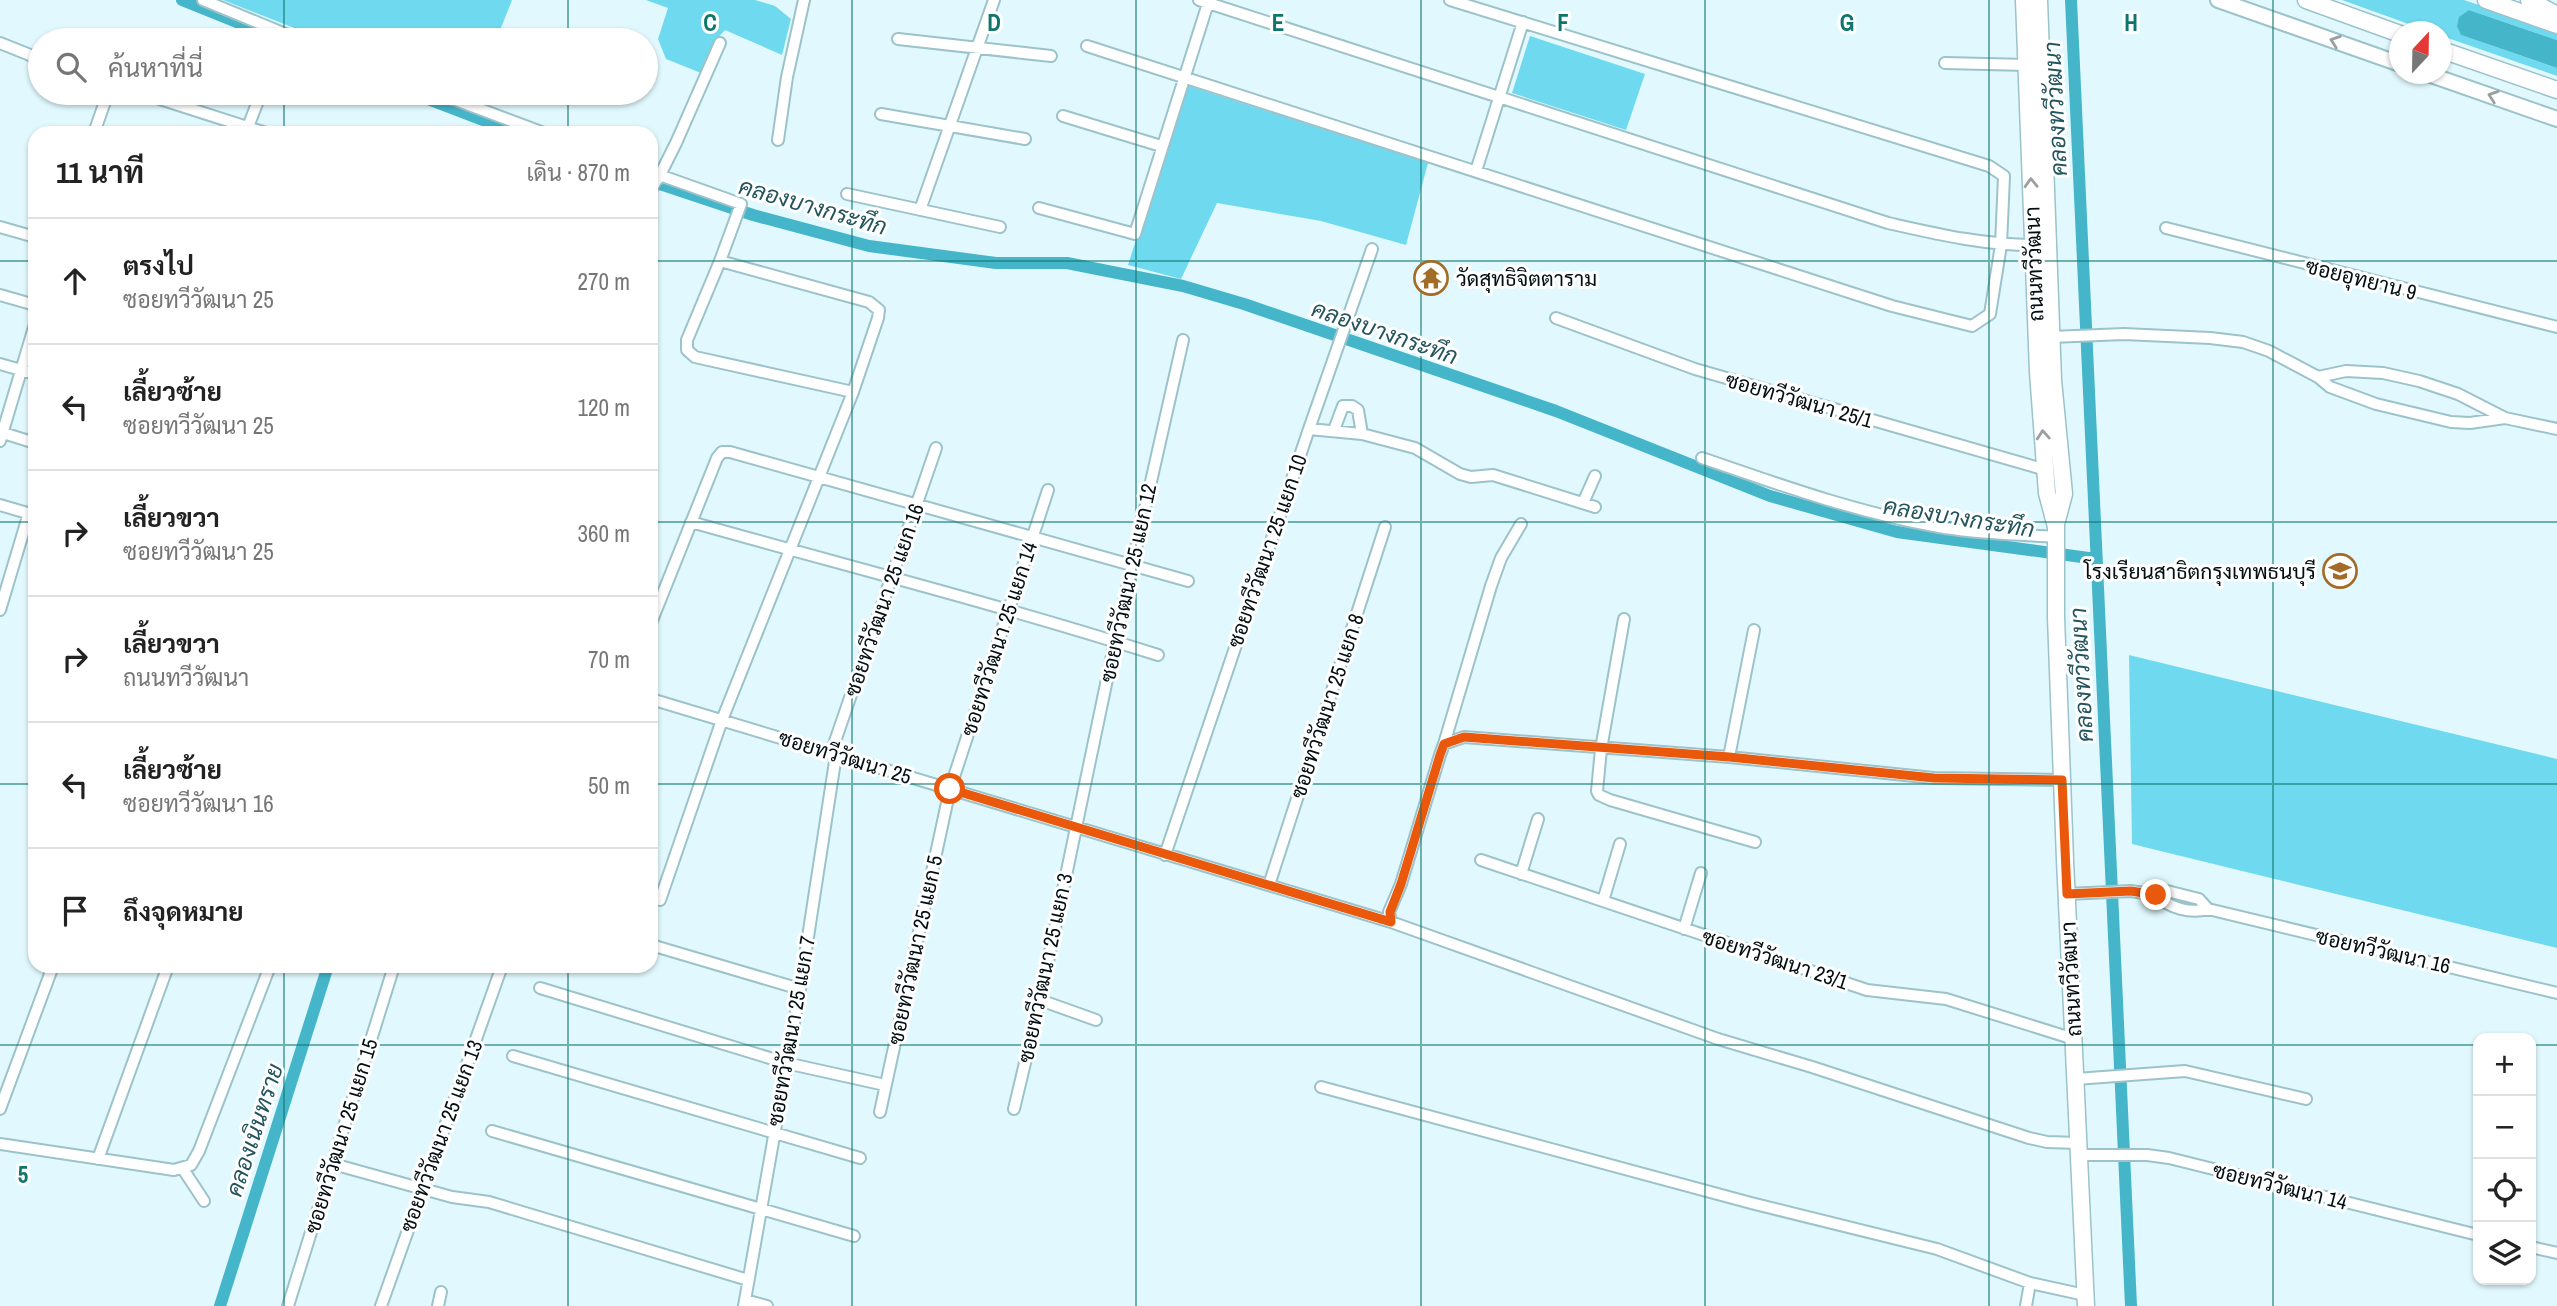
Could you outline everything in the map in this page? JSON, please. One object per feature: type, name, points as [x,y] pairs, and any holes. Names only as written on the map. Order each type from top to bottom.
[{"type":"main road","name":"ถนนทวีวัฒนา","points":[[2024,0],[2038,372],[2047,493],[2056,543],[2062,780],[2085,1301]]},
{"type":"main road","name":"ถนนทวีวัฒนา","points":[[2039,0],[2051,337],[2064,494],[2056,543]]},
{"type":"main road","points":[[2306,0],[2389,30]]},
{"type":"main road","points":[[2486,0],[2557,25]]},
{"type":"main road","points":[[2529,0],[2557,15]]},
{"type":"main road","points":[[2452,54],[2557,90]]},
{"type":"street","points":[[203,0],[271,28]]},
{"type":"street","points":[[778,140],[787,77],[804,0]]},
{"type":"street","points":[[920,210],[994,0]]},
{"type":"street","points":[[1087,46],[1892,306],[1972,326],[1990,314],[2001,245],[2004,176],[1989,166],[1450,0]]},
{"type":"street","points":[[2218,0],[2389,60]]},
{"type":"street","points":[[1039,208],[1135,233],[1205,1],[1888,223],[2001,245],[2033,245]]},
{"type":"street","points":[[1476,171],[1523,22]]},
{"type":"street","points":[[898,39],[1051,56]]},
{"type":"street","points":[[0,43],[28,54]]},
{"type":"street","points":[[658,172],[720,43]]},
{"type":"street","points":[[1945,63],[2027,65]]},
{"type":"street","points":[[2452,82],[2557,119]]},
{"type":"street","points":[[96,126],[104,105]]},
{"type":"street","points":[[180,105],[245,126]]},
{"type":"street","points":[[248,126],[256,105]]},
{"type":"street","points":[[469,105],[525,126]]},
{"type":"street","points":[[881,114],[1025,139]]},
{"type":"street","points":[[1063,116],[1161,146]]},
{"type":"street","points":[[658,177],[740,203],[740,210],[687,340],[687,350],[695,358],[853,392]]},
{"type":"street","points":[[847,194],[1000,227]]},
{"type":"street","points":[[0,227],[28,235]]},
{"type":"street","name":"ซอยอุทยาน 9","points":[[2166,229],[2557,327]]},
{"type":"street","name":"ซอยทวีวัฒนา 25 แยก 10","points":[[1166,855],[1308,429],[1372,248]]},
{"type":"street","points":[[660,900],[722,720],[853,392],[879,310],[875,305],[720,261]]},
{"type":"street","points":[[0,295],[28,303]]},
{"type":"street","name":"ซอยทวีวัฒนา 25/1","points":[[1556,318],[1695,369],[2046,470]]},
{"type":"street","points":[[2051,337],[2124,334],[2244,342],[2269,351],[2343,393],[2409,413],[2470,424],[2505,418]]},
{"type":"street","name":"ซอยทวีวัฒนา 25 แยก 12","points":[[1076,827],[1183,340]]},
{"type":"street","points":[[28,347],[1,435],[28,441]]},
{"type":"street","points":[[0,364],[28,372]]},
{"type":"street","points":[[2318,377],[2346,371],[2383,373],[2458,394],[2505,418],[2557,429]]},
{"type":"street","points":[[1334,430],[1343,406],[1352,406],[1358,410],[1362,434]]},
{"type":"street","points":[[1308,429],[1362,434],[1415,448],[1460,474],[1471,477],[1493,475],[1595,507]]},
{"type":"street","name":"ซอยทวีวัฒนา 25 แยก 16","points":[[833,754],[936,448]]},
{"type":"street","points":[[658,605],[717,458],[722,452],[730,452],[1188,582]]},
{"type":"street","points":[[1702,458],[1850,506],[1941,528],[2056,543]]},
{"type":"street","points":[[1583,503],[1595,476]]},
{"type":"street","name":"ซอยทวีวัฒนา 25 แยก 14","points":[[950,789],[1048,490]]},
{"type":"street","points":[[0,505],[28,513]]},
{"type":"street","points":[[691,522],[891,579],[1009,609],[1158,655]]},
{"type":"street","points":[[1391,922],[1390,912],[1401,884],[1491,586],[1501,558],[1521,524]]},
{"type":"street","points":[[0,610],[28,526]]},
{"type":"street","name":"ซอยทวีวัฒนา 25 แยก 8","points":[[1269,885],[1385,527]]},
{"type":"street","points":[[1624,619],[1596,780],[1599,795],[1755,842]]},
{"type":"street","points":[[1729,757],[1754,630]]},
{"type":"street","name":"ซอยทวีวัฒนา 25","points":[[658,701],[1391,922],[1718,1039],[1812,1067],[2029,1139],[2079,1149]]},
{"type":"street","points":[[1444,744],[1464,737],[1729,757],[1934,778],[2062,780]]},
{"type":"street","name":"ซอยทวีวัฒนา 25 แยก 7","points":[[744,1303],[800,989],[833,754]]},
{"type":"street","name":"ซอยทวีวัฒนา 25 แยก 5","points":[[880,1112],[950,789]]},
{"type":"street","points":[[1521,874],[1538,819]]},
{"type":"street","name":"ซอยทวีวัฒนา 25 แยก 3","points":[[1014,1109],[1041,1000],[1076,827]]},
{"type":"street","points":[[1603,901],[1620,844]]},
{"type":"street","name":"ซอยทวีวัฒนา 23/1","points":[[1481,860],[1867,990],[1946,999],[2074,1039]]},
{"type":"street","points":[[1684,929],[1701,873]]},
{"type":"street","name":"ซอยทวีวัฒนา 16","points":[[2067,894],[2131,891],[2156,895],[2168,891],[2199,899],[2208,909],[2557,993]]},
{"type":"street","points":[[658,947],[800,989]]},
{"type":"street","points":[[0,1109],[49,973]]},
{"type":"street","points":[[98,1159],[165,973]]},
{"type":"street","points":[[0,1144],[174,1170],[191,1165],[200,1151],[267,973]]},
{"type":"street","name":"ซอยทวีวัฒนา 25 แยก 15","points":[[288,1306],[392,973]]},
{"type":"street","name":"ซอยทวีวัฒนา 25 แยก 13","points":[[381,1306],[499,973]]},
{"type":"street","points":[[540,988],[786,1063],[885,1085]]},
{"type":"street","points":[[1041,1000],[1096,1020]]},
{"type":"street","points":[[513,1056],[860,1158]]},
{"type":"street","points":[[2076,1079],[2185,1071],[2306,1099]]},
{"type":"street","points":[[1321,1087],[1751,1203],[1937,1249],[2085,1301]]},
{"type":"street","points":[[492,1131],[854,1236]]},
{"type":"street","name":"ซอยทวีวัฒนา 14","points":[[2079,1149],[2108,1155],[2147,1155],[2192,1163],[2473,1234]]},
{"type":"street","points":[[332,1164],[452,1197],[489,1202],[748,1280]]},
{"type":"street","points":[[183,1169],[204,1201]]},
{"type":"street","points":[[2536,1248],[2557,1253]]},
{"type":"street","points":[[2026,1306],[2030,1283]]},
{"type":"street","points":[[438,1306],[442,1292]]},
{"type":"street","points":[[744,1303],[767,1306]]},
{"type":"shaded area","points":[[223,0],[512,0],[501,28],[294,28]]},
{"type":"shaded area","points":[[646,0],[755,0],[775,6],[791,19],[782,55],[725,30],[715,41],[701,73],[666,59],[658,39],[668,8]]},
{"type":"shaded area","points":[[2342,0],[2464,0],[2557,31],[2557,40],[2469,10],[2461,35],[2557,68],[2557,76],[2452,39],[2452,21],[2400,21]]},
{"type":"shaded area","points":[[2469,10],[2557,40],[2557,68],[2461,35],[2457,26],[2459,17]]},
{"type":"shaded area","points":[[1530,36],[1645,74],[1626,130],[1512,93]]},
{"type":"shaded area","points":[[1186,85],[1428,163],[1406,245],[1321,221],[1217,203],[1181,279],[1128,265]]},
{"type":"shaded area","points":[[2129,655],[2557,759],[2557,948],[2132,844]]},
{"type":"waterway","name":"คลองบางกระทึก","points":[[182,0],[251,28]]},
{"type":"waterway","name":"คลองทวีวัฒนา","points":[[2071,0],[2131,1306]]},
{"type":"waterway","name":"คลองบางกระทึก","points":[[444,105],[499,126]]},
{"type":"waterway","name":"คลองบางกระทึก","points":[[658,183],[753,215],[869,246],[996,263],[1067,263],[1183,286],[1244,304],[1556,411],[1770,496],[1897,532],[2096,559]]},
{"type":"waterway","name":"คลองเนินทราย","points":[[220,1306],[326,973]]},
{"type":"place","name":"วัดสุทธิจิตตาราม","points":[[1431,278]]},
{"type":"place","name":"โรงเรียนสาธิตกรุงเทพธนบุรี","points":[[2340,571]]},
{"type":"route","points":[[950,789],[1391,922],[1390,912],[1440,755],[1444,744],[1454,739],[1464,737],[1729,757],[1934,778],[2062,780],[2067,894],[2131,891],[2156,895]]}]
